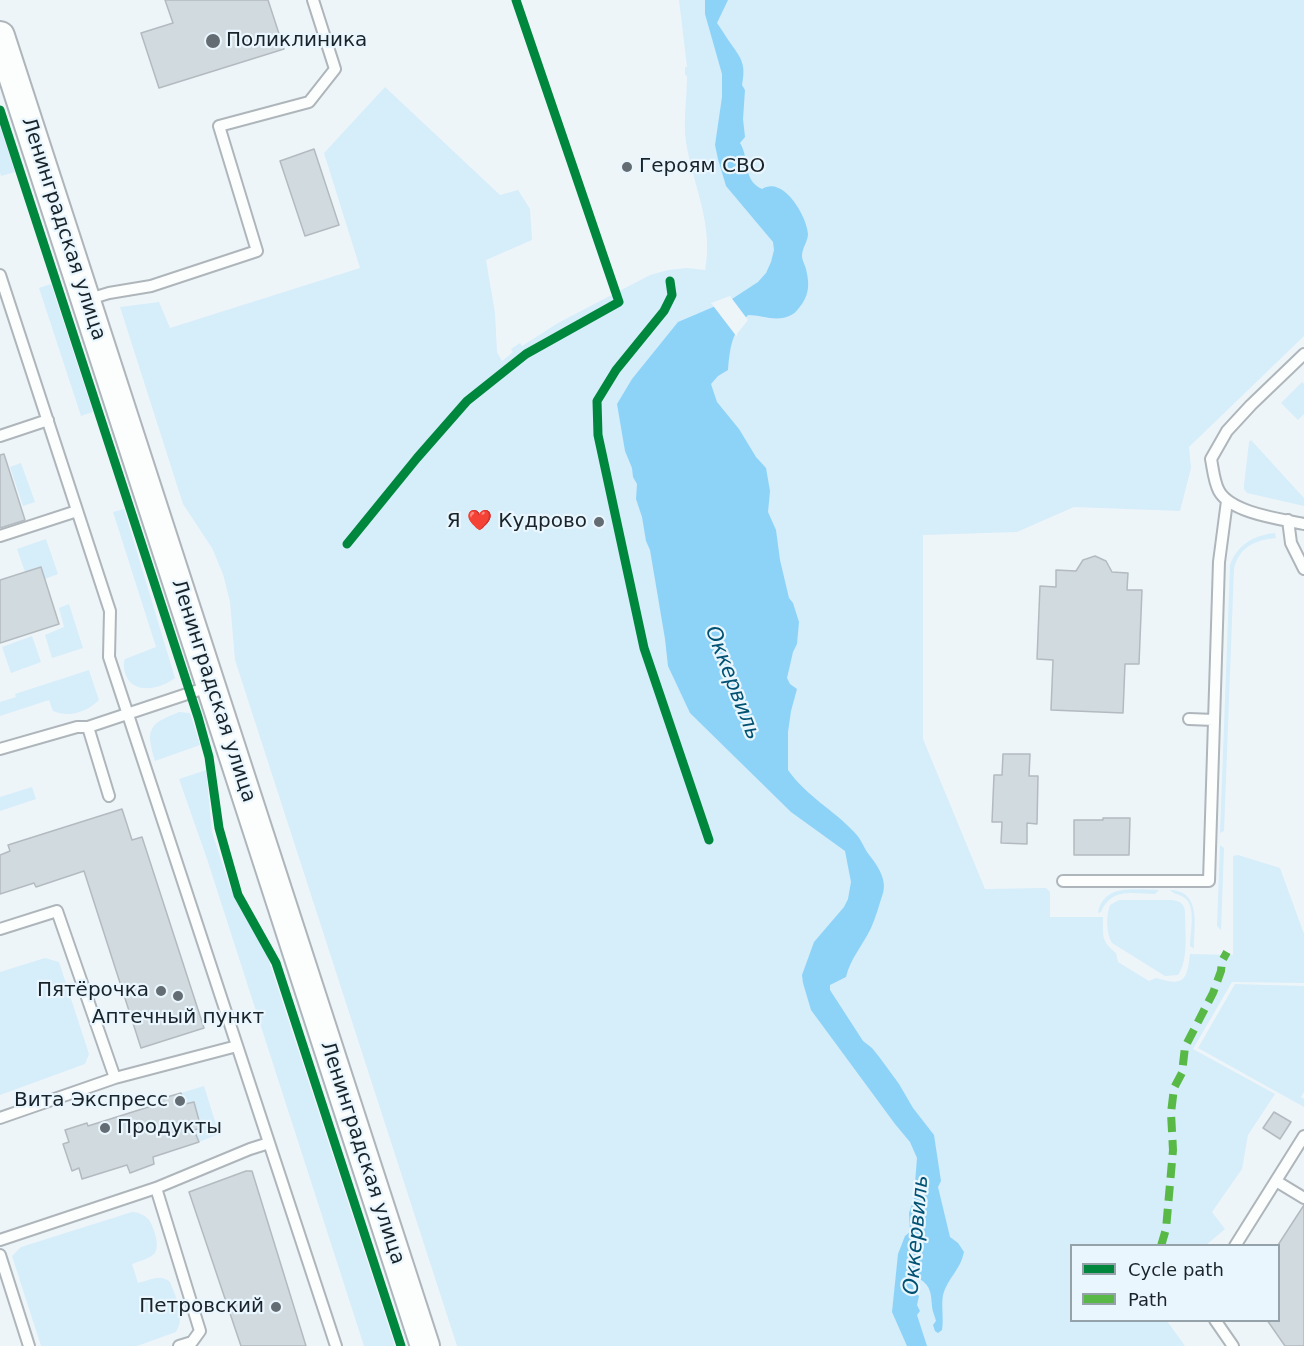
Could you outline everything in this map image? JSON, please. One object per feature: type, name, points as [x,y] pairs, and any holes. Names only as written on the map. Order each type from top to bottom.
[{"type":"street","name":"Ленинградская улица","points":[[0,36],[425,1346]]},
{"type":"lane","points":[[86,300],[109,293],[151,286],[257,250],[219,126],[309,102],[335,69],[313,0]]},
{"type":"lane","points":[[0,275],[3,292],[48,420],[110,611],[109,657],[336,1346]]},
{"type":"lane","points":[[1304,354],[1227,431],[1211,459],[1218,491],[1227,501],[1241,508],[1304,524]]},
{"type":"lane","points":[[0,436],[48,420]]},
{"type":"lane","points":[[1063,881],[1209,880],[1219,562],[1227,501]]},
{"type":"lane","points":[[0,536],[77,511]]},
{"type":"lane","points":[[1288,520],[1292,543],[1304,569]]},
{"type":"lane","points":[[0,749],[77,727],[88,727],[211,686]]},
{"type":"lane","points":[[1189,719],[1214,720]]},
{"type":"lane","points":[[88,727],[109,796]]},
{"type":"lane","points":[[0,929],[57,911],[115,1078]]},
{"type":"lane","points":[[0,1118],[115,1078],[237,1046]]},
{"type":"lane","points":[[1236,1244],[1304,1136]]},
{"type":"lane","points":[[0,1240],[156,1188],[270,1143]]},
{"type":"lane","points":[[1276,1181],[1304,1198]]},
{"type":"lane","points":[[156,1188],[200,1330],[192,1342],[179,1346]]},
{"type":"lane","points":[[0,1255],[29,1346]]},
{"type":"lane","points":[[1216,1322],[1233,1346]]},
{"type":"shaded area","points":[[679,0],[1304,0],[1304,336],[1189,447],[1191,468],[1180,511],[1074,507],[1017,532],[923,535],[923,739],[985,889],[1046,888],[1050,892],[1050,917],[1103,917],[1104,938],[1116,953],[1118,962],[1149,981],[1156,978],[1172,982],[1182,980],[1185,976],[1190,954],[1233,955],[1233,856],[1238,855],[1280,868],[1304,934],[1304,983],[1232,982],[1193,1049],[1275,1094],[1248,1135],[1242,1169],[1212,1212],[1225,1229],[1207,1244],[1070,1244],[1070,1322],[1168,1322],[1185,1346],[457,1346],[235,660],[230,602],[223,574],[212,548],[183,504],[120,307],[159,302],[170,328],[360,268],[324,153],[385,87],[500,195],[518,190],[530,209],[532,240],[486,260],[495,313],[497,352],[502,361],[513,352],[511,349],[520,343],[522,346],[558,323],[650,275],[687,268],[705,270],[707,237],[705,221],[685,134],[687,76],[685,67],[687,67]]},
{"type":"shaded area","points":[[0,126],[15,172],[1,176],[0,172]]},
{"type":"shaded area","points":[[51,284],[93,412],[81,416],[39,288]]},
{"type":"shaded area","points":[[1302,382],[1304,384],[1304,414],[1298,420],[1281,403]]},
{"type":"shaded area","points":[[1251,440],[1304,498],[1304,506],[1247,493],[1244,485]]},
{"type":"shaded area","points":[[21,463],[35,502],[23,506],[10,467]]},
{"type":"shaded area","points":[[124,509],[175,678],[155,687],[140,688],[134,685],[124,669],[125,659],[156,647],[113,512]]},
{"type":"shaded area","points":[[1275,533],[1276,538],[1255,543],[1244,550],[1236,561],[1234,569],[1224,831],[1220,833],[1230,565],[1242,546],[1254,538]]},
{"type":"shaded area","points":[[46,539],[58,574],[45,579],[40,567],[25,572],[17,549]]},
{"type":"shaded area","points":[[69,604],[83,648],[52,658],[45,635],[64,627],[59,608]]},
{"type":"shaded area","points":[[32,636],[41,662],[11,673],[2,647]]},
{"type":"shaded area","points":[[89,670],[99,700],[89,708],[78,713],[59,713],[53,711],[49,700],[0,716],[0,702],[16,697],[15,694]]},
{"type":"shaded area","points":[[179,712],[190,713],[200,745],[155,761],[150,741],[152,729],[161,720]]},
{"type":"shaded area","points":[[206,770],[212,832],[230,887],[266,952],[395,1346],[364,1346],[207,859],[179,779]]},
{"type":"shaded area","points":[[32,787],[36,799],[0,811],[0,797]]},
{"type":"shaded area","points":[[1220,845],[1224,848],[1221,930],[1217,926]]},
{"type":"shaded area","points":[[1131,889],[1159,890],[1155,894],[1117,895],[1098,913],[1101,903],[1113,893]]},
{"type":"shaded area","points":[[1170,890],[1187,896],[1192,903],[1195,920],[1194,949],[1190,946],[1192,915],[1189,903],[1184,897]]},
{"type":"shaded area","points":[[1119,900],[1172,900],[1182,904],[1185,911],[1186,945],[1184,961],[1178,975],[1165,976],[1112,943],[1107,924],[1108,914],[1110,905]]},
{"type":"shaded area","points":[[45,958],[59,962],[89,1054],[85,1064],[0,1095],[0,972]]},
{"type":"shaded area","points":[[1235,984],[1304,986],[1304,1092],[1301,1097],[1304,1099],[1304,1107],[1198,1048]]},
{"type":"shaded area","points":[[204,1086],[219,1134],[199,1142],[181,1093]]},
{"type":"shaded area","points":[[132,1212],[141,1214],[149,1220],[157,1241],[153,1255],[132,1264],[138,1283],[154,1278],[166,1279],[170,1282],[180,1313],[176,1332],[137,1346],[41,1346],[12,1256],[21,1247]]},
{"type":"water","name":"Оккервиль","points":[[705,0],[728,0],[717,23],[738,54],[743,67],[745,137],[740,143],[749,175],[762,189],[770,186],[786,192],[799,208],[807,226],[808,234],[802,256],[808,287],[802,304],[793,314],[784,318],[748,315],[738,328],[733,340],[728,370],[711,384],[717,402],[766,468],[770,491],[768,512],[776,530],[789,598],[799,622],[797,644],[787,678],[790,684],[797,689],[788,732],[788,770],[803,788],[857,836],[883,878],[883,893],[871,928],[846,977],[830,985],[830,990],[863,1041],[880,1058],[934,1135],[941,1181],[938,1187],[950,1237],[964,1252],[943,1295],[942,1330],[938,1333],[933,1325],[936,1321],[928,1287],[920,1279],[912,1283],[914,1292],[919,1296],[917,1305],[920,1311],[917,1315],[927,1346],[907,1346],[892,1312],[898,1254],[905,1236],[910,1232],[909,1213],[916,1192],[917,1158],[910,1142],[811,1010],[803,983],[802,975],[814,942],[844,907],[848,899],[851,882],[845,851],[791,812],[690,713],[668,666],[650,550],[636,499],[637,484],[625,451],[617,404],[632,379],[678,322],[732,299],[758,282],[766,273],[774,250],[773,242],[726,186],[718,159],[715,145],[722,97],[722,74],[705,14]]},
{"type":"pier","points":[[730,296],[748,320],[737,337],[711,303]]},
{"type":"building","name":"Поликлиника","points":[[165,0],[268,0],[284,49],[159,88],[141,33],[173,23]]},
{"type":"building","points":[[314,149],[339,225],[305,236],[280,161]]},
{"type":"building","points":[[4,454],[25,520],[0,528],[0,455]]},
{"type":"building","points":[[1095,556],[1106,561],[1112,572],[1128,573],[1127,590],[1142,590],[1139,664],[1125,664],[1123,713],[1051,710],[1053,660],[1037,659],[1040,586],[1056,587],[1056,570],[1076,571],[1083,560]]},
{"type":"building","points":[[41,567],[59,624],[0,643],[0,580]]},
{"type":"building","points":[[1003,754],[1030,754],[1029,776],[1038,776],[1037,824],[1027,823],[1027,844],[1001,843],[1002,822],[992,822],[994,775],[1002,775]]},
{"type":"building","points":[[122,809],[132,840],[142,837],[204,1028],[141,1048],[84,871],[36,887],[34,883],[0,894],[0,855],[10,851],[8,845]]},
{"type":"building","points":[[1103,818],[1130,818],[1129,855],[1074,855],[1074,820],[1103,820]]},
{"type":"building","points":[[181,1093],[185,1104],[194,1102],[201,1128],[194,1130],[199,1142],[153,1157],[154,1164],[130,1173],[127,1165],[82,1179],[79,1168],[72,1171],[63,1144],[69,1142],[65,1130],[87,1123],[88,1126],[161,1103],[160,1099]]},
{"type":"building","points":[[1274,1112],[1291,1122],[1280,1139],[1263,1128]]},
{"type":"building","points":[[246,1171],[252,1171],[306,1346],[241,1346],[189,1192]]},
{"type":"building","points":[[1304,1205],[1304,1346],[1285,1346],[1268,1322],[1280,1322],[1279,1244]]},
{"type":"marked path","points":[[1162,1244],[1166,1229],[1173,1150],[1171,1113],[1174,1088],[1182,1073],[1185,1047],[1213,993],[1222,961],[1227,952]]},
{"type":"cycle path","points":[[347,544],[467,401],[526,354],[619,302],[516,0]]},
{"type":"cycle path","points":[[0,110],[198,717],[209,757],[219,828],[238,895],[276,963],[401,1346]]},
{"type":"cycle path","points":[[670,281],[672,295],[664,311],[616,370],[597,401],[598,435],[644,648],[709,840]]},
{"type":"place","name":"Поликлиника","points":[[213,41]]},
{"type":"place","name":"Героям СВО","points":[[627,167]]},
{"type":"place","name":"Я ❤️ Кудрово","points":[[599,522]]},
{"type":"place","name":"Пятёрочка","points":[[161,991]]},
{"type":"place","name":"Аптечный пункт","points":[[178,996]]},
{"type":"place","name":"Вита Экспресс","points":[[180,1101]]},
{"type":"place","name":"Продукты","points":[[105,1128]]},
{"type":"place","name":"Петровский","points":[[276,1307]]}]
